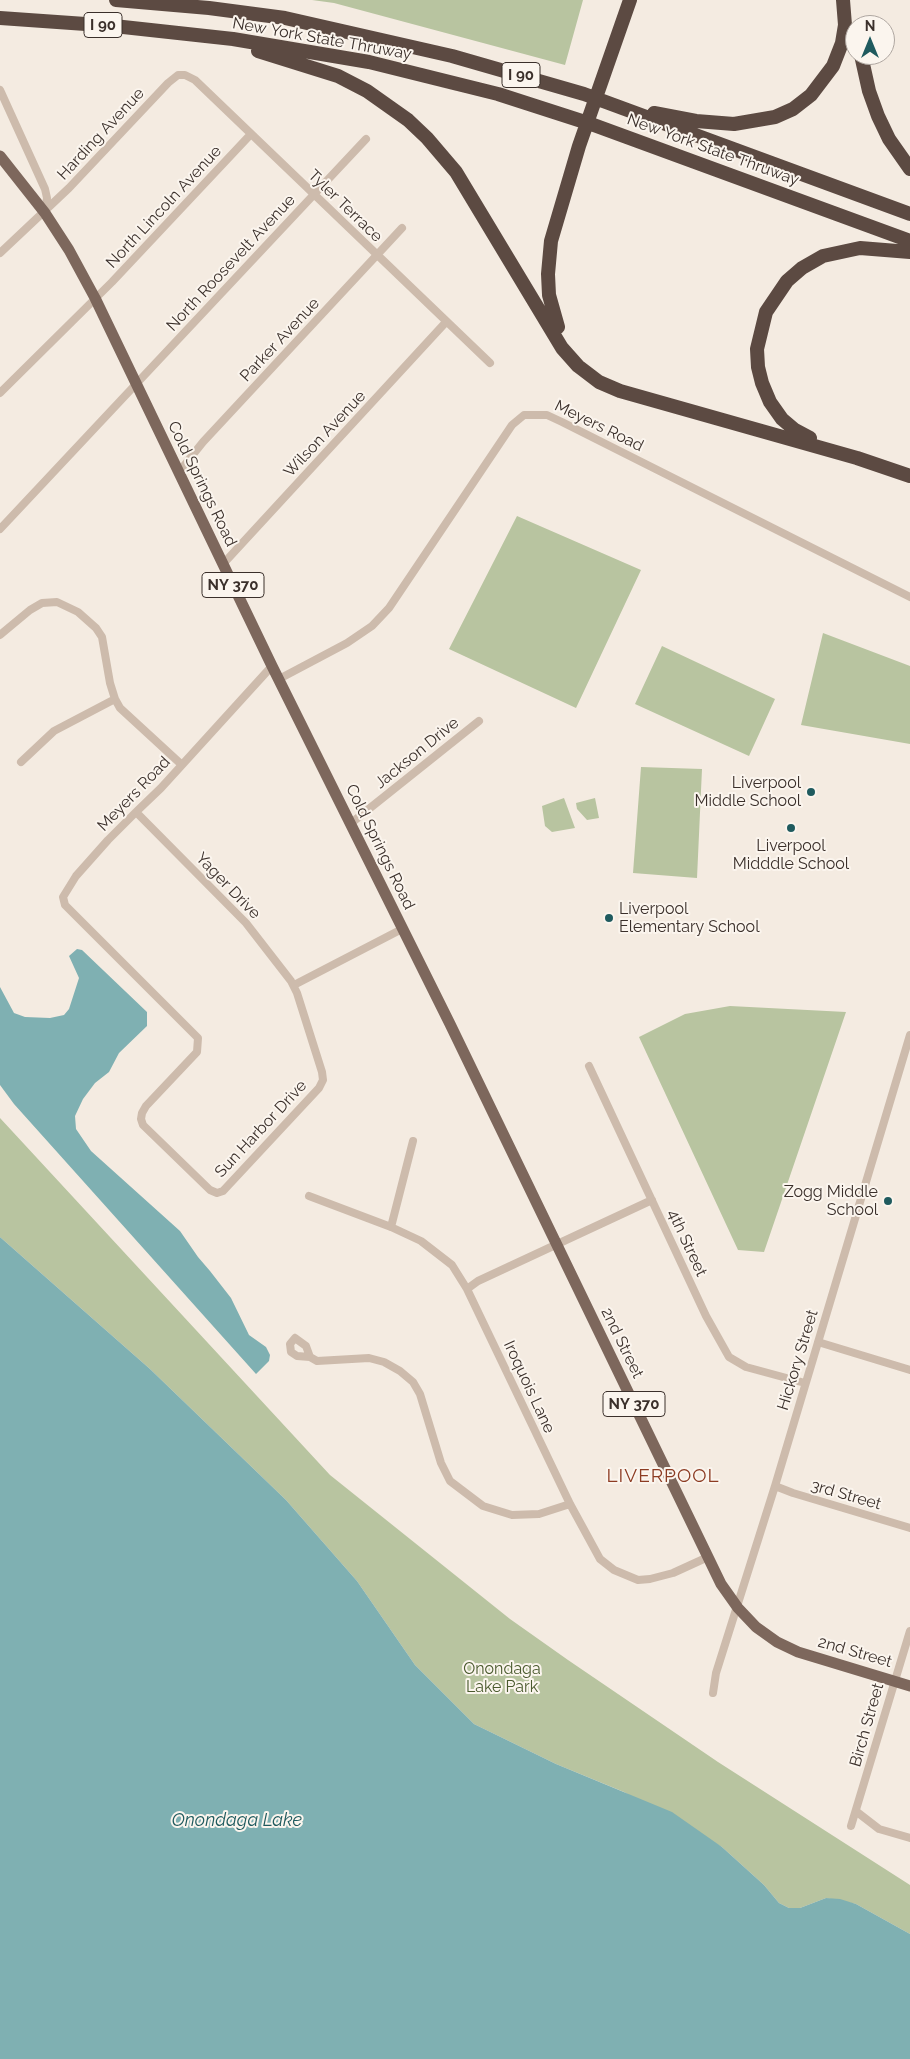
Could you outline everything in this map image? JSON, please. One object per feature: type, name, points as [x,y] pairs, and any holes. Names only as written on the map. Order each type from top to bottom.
[{"type":"highway","name":"New York State Thruway","points":[[116,0],[209,8],[324,26],[452,56],[610,103],[910,214]]},
{"type":"highway","points":[[600,79],[623,0]]},
{"type":"highway","points":[[551,328],[544,305],[542,277],[545,242],[553,208],[630,0]]},
{"type":"highway","points":[[610,103],[696,121],[734,124],[775,117],[793,108],[811,95],[833,66],[842,43],[845,24],[843,0]]},
{"type":"highway","points":[[850,0],[853,15]]},
{"type":"highway","name":"New York State Thruway","points":[[0,18],[114,26],[232,39],[369,62],[498,94],[591,124],[910,241]]},
{"type":"highway","points":[[177,33],[302,63],[338,76],[367,91],[408,120],[427,138],[456,172],[562,348],[578,366],[599,382],[620,391],[857,458],[910,476]]},
{"type":"highway","points":[[863,65],[869,91],[878,116],[889,139],[910,169]]},
{"type":"highway","points":[[577,146],[551,240],[548,274],[552,311],[559,331],[570,349],[595,372],[611,380],[910,469]]},
{"type":"highway","points":[[810,438],[782,419],[770,402],[762,383],[758,367],[757,349],[766,312],[787,281],[802,268],[823,256],[860,248],[910,252]]},
{"type":"main road","name":"Cold Springs Road","points":[[0,156],[44,212],[69,250],[95,298],[278,679],[450,1024]]},
{"type":"main road","name":"2nd Street","points":[[450,1024],[721,1584],[738,1608],[756,1627],[777,1642],[798,1652],[910,1686]]},
{"type":"street","name":"Tyler Terrace","points":[[178,75],[186,75],[195,80],[490,363]]},
{"type":"street","name":"Harding Avenue","points":[[0,253],[44,212],[168,83],[178,75]]},
{"type":"street","points":[[0,90],[2,100],[44,189],[47,198],[44,212]]},
{"type":"street","name":"North Lincoln Avenue","points":[[0,394],[112,282],[251,134]]},
{"type":"street","name":"North Roosevelt Avenue","points":[[0,529],[366,139]]},
{"type":"street","name":"Parker Avenue","points":[[179,472],[204,442],[402,228]]},
{"type":"street","name":"Wilson Avenue","points":[[223,564],[446,322]]},
{"type":"street","name":"Meyers Road","points":[[278,679],[347,643],[372,626],[389,608],[512,424],[518,418],[530,414],[547,415],[562,422],[910,597]]},
{"type":"street","points":[[1,633],[42,603],[57,602],[68,606],[96,628],[102,638],[114,699],[120,708],[182,765]]},
{"type":"street","name":"Meyers Road","points":[[105,946],[65,905],[63,897],[76,876],[182,765],[272,666]]},
{"type":"street","points":[[21,762],[54,731],[114,699]]},
{"type":"street","name":"Jackson Drive","points":[[350,824],[479,721]]},
{"type":"street","name":"Yager Drive","points":[[136,812],[246,923],[294,986]]},
{"type":"street","points":[[294,986],[402,929]]},
{"type":"street","name":"Sun Harbor Drive","points":[[105,946],[198,1038],[198,1052],[146,1106],[142,1112],[141,1119],[143,1125],[150,1132],[210,1190],[217,1193],[223,1191],[319,1088],[322,1080],[294,986]]},
{"type":"street","name":"Hickory Street","points":[[713,1693],[716,1673],[738,1608],[741,1591],[907,1057],[910,1035]]},
{"type":"street","name":"4th Street","points":[[589,1066],[706,1316],[729,1357],[746,1366],[805,1383]]},
{"type":"street","points":[[391,1227],[413,1141]]},
{"type":"street","name":"Iroquois Lane","points":[[309,1196],[391,1227],[421,1241],[444,1257],[455,1269],[467,1289],[570,1504],[600,1559],[614,1570],[628,1577],[650,1579],[673,1572],[708,1557]]},
{"type":"street","points":[[467,1289],[478,1281],[652,1200]]},
{"type":"street","points":[[818,1342],[910,1370]]},
{"type":"street","points":[[310,1357],[317,1361],[369,1358],[384,1362],[400,1371],[413,1382],[420,1394],[441,1463],[450,1481],[483,1506],[512,1515],[539,1514],[570,1504]]},
{"type":"street","name":"3rd Street","points":[[775,1486],[792,1493],[910,1528]]},
{"type":"street","name":"Birch Street","points":[[851,1826],[857,1812],[910,1631]]},
{"type":"street","points":[[857,1812],[878,1829],[910,1838]]},
{"type":"green space","points":[[312,0],[583,0],[565,65],[334,3]]},
{"type":"green space","points":[[517,516],[641,570],[576,708],[449,649]]},
{"type":"green space","points":[[823,633],[910,666],[910,744],[801,725]]},
{"type":"green space","points":[[662,646],[775,699],[749,756],[635,704]]},
{"type":"green space","points":[[641,767],[702,769],[697,878],[633,873]]},
{"type":"green space","points":[[564,798],[575,828],[552,832],[545,826],[542,806]]},
{"type":"green space","points":[[595,798],[599,818],[587,820],[577,809],[576,803]]},
{"type":"green space","points":[[730,1006],[846,1012],[764,1252],[738,1250],[639,1037],[685,1014]]},
{"type":"green space","name":"Onondaga Lake Park","points":[[0,1118],[330,1475],[510,1619],[568,1660],[718,1762],[910,1885],[910,1934],[856,1904],[826,1898],[800,1908],[789,1908],[779,1903],[764,1885],[722,1847],[624,1792],[556,1764],[474,1724],[415,1665],[357,1581],[286,1500],[150,1369],[0,1237]]},
{"type":"water","points":[[77,949],[82,950],[147,1012],[147,1026],[119,1053],[109,1072],[95,1083],[83,1099],[75,1116],[76,1129],[91,1151],[180,1231],[231,1298],[249,1335],[266,1347],[270,1355],[269,1361],[256,1374],[14,1104],[0,1085],[0,987],[14,1013],[25,1017],[50,1018],[64,1015],[69,1009],[79,978],[69,956]]},
{"type":"water","name":"Onondaga Lake","points":[[0,1237],[150,1369],[286,1500],[357,1581],[415,1665],[474,1724],[556,1764],[672,1812],[722,1847],[764,1885],[779,1903],[789,1908],[800,1908],[826,1898],[840,1899],[856,1904],[910,1934],[910,2059],[0,2059]]},
{"type":"place","name":"Liverpool Middle School","points":[[811,792]]},
{"type":"place","name":"Liverpool Midddle School","points":[[791,828]]},
{"type":"place","name":"Liverpool Elementary School","points":[[609,918]]},
{"type":"place","name":"Zogg Middle School","points":[[888,1201]]},
{"type":"district","name":"LIVERPOOL","points":[[663,1476]]}]
